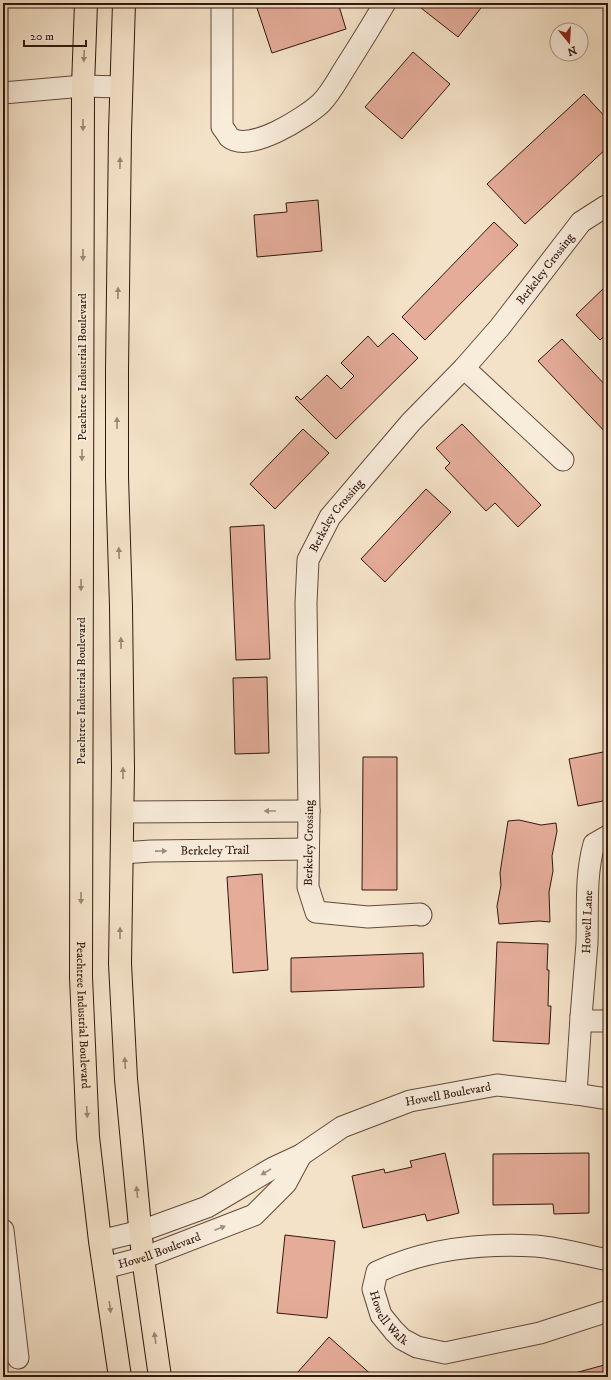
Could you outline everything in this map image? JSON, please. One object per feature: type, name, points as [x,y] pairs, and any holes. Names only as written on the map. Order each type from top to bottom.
[{"type":"highway","name":"Peachtree Industrial Boulevard","points":[[86,3],[83,86],[81,977],[88,1137],[100,1241],[120,1377]]},
{"type":"highway","points":[[124,3],[121,87],[117,378],[117,477],[121,621],[123,812],[120,964],[125,1071],[143,1258],[160,1377]]},
{"type":"street","points":[[222,3],[222,126],[230,137],[242,142],[260,139],[279,131],[304,116],[321,103],[332,89],[385,3]]},
{"type":"street","points":[[3,93],[83,86],[121,87]]},
{"type":"street","name":"Berkeley Crossing","points":[[421,915],[368,917],[316,912],[308,887],[309,811],[306,610],[308,560],[330,517],[411,422],[464,368],[500,327],[581,222],[608,206]]},
{"type":"street","points":[[464,368],[563,460]]},
{"type":"street","points":[[123,812],[309,811]]},
{"type":"street","name":"Howell Lane","points":[[576,1094],[587,943],[588,876],[594,844],[608,836]]},
{"type":"street","name":"Berkeley Trail","points":[[122,853],[151,851],[308,849]]},
{"type":"street","points":[[581,1017],[591,1021],[608,1021]]},
{"type":"street","name":"Howell Boulevard","points":[[100,1241],[141,1231],[207,1207],[273,1168],[301,1155],[342,1126],[410,1100],[497,1085],[608,1099]]},
{"type":"street","name":"Howell Boulevard","points":[[104,1268],[143,1258],[254,1215],[286,1183],[301,1155]]},
{"type":"street","points":[[3,1230],[18,1358]]},
{"type":"street","name":"Howell Walk","points":[[608,1260],[536,1246],[493,1245],[461,1248],[416,1256],[396,1263],[377,1272],[373,1288],[381,1315],[398,1335],[417,1348],[445,1353],[540,1332],[608,1310]]},
{"type":"building","points":[[271,3],[338,3],[346,29],[272,53],[257,8]]},
{"type":"building","points":[[424,3],[485,3],[458,37],[421,8]]},
{"type":"building","points":[[413,52],[450,84],[402,139],[365,107]]},
{"type":"building","points":[[584,94],[608,120],[608,147],[525,224],[487,184]]},
{"type":"building","points":[[318,200],[322,251],[257,257],[254,215],[287,212],[286,203]]},
{"type":"building","points":[[494,222],[518,245],[425,340],[402,317]]},
{"type":"building","points":[[608,284],[608,333],[600,340],[576,315]]},
{"type":"building","points":[[393,333],[418,358],[336,439],[295,398],[297,396],[301,400],[327,375],[341,389],[354,376],[341,363],[368,336],[378,347]]},
{"type":"building","points":[[562,339],[608,388],[608,435],[538,361]]},
{"type":"building","points":[[462,424],[541,505],[518,527],[495,503],[486,511],[445,468],[450,463],[436,448]]},
{"type":"building","points":[[303,429],[329,453],[275,509],[250,484]]},
{"type":"building","points":[[426,489],[451,512],[385,582],[361,559]]},
{"type":"building","points":[[264,525],[270,659],[236,660],[230,527]]},
{"type":"building","points":[[267,677],[269,753],[235,754],[233,678]]},
{"type":"building","points":[[608,751],[608,800],[578,806],[569,759]]},
{"type":"building","points":[[363,757],[397,757],[397,890],[362,890]]},
{"type":"building","points":[[519,820],[541,825],[556,823],[557,831],[552,856],[553,871],[549,892],[550,922],[539,921],[499,924],[497,906],[501,885],[500,873],[508,821]]},
{"type":"building","points":[[262,874],[268,970],[233,973],[227,877]]},
{"type":"building","points":[[497,942],[548,944],[548,1006],[551,1006],[549,1044],[493,1041]]},
{"type":"building","points":[[423,953],[424,987],[291,992],[291,958]]},
{"type":"building","points":[[445,1153],[459,1213],[427,1221],[425,1214],[363,1228],[352,1176],[384,1169],[385,1173],[412,1167],[410,1161]]},
{"type":"building","points":[[589,1153],[589,1213],[554,1214],[553,1204],[493,1205],[493,1154]]},
{"type":"building","points":[[285,1235],[335,1241],[327,1318],[277,1313]]},
{"type":"building","points":[[329,1337],[374,1377],[302,1377],[297,1373]]},
{"type":"building","points":[[608,1364],[608,1377],[560,1377]]}]
